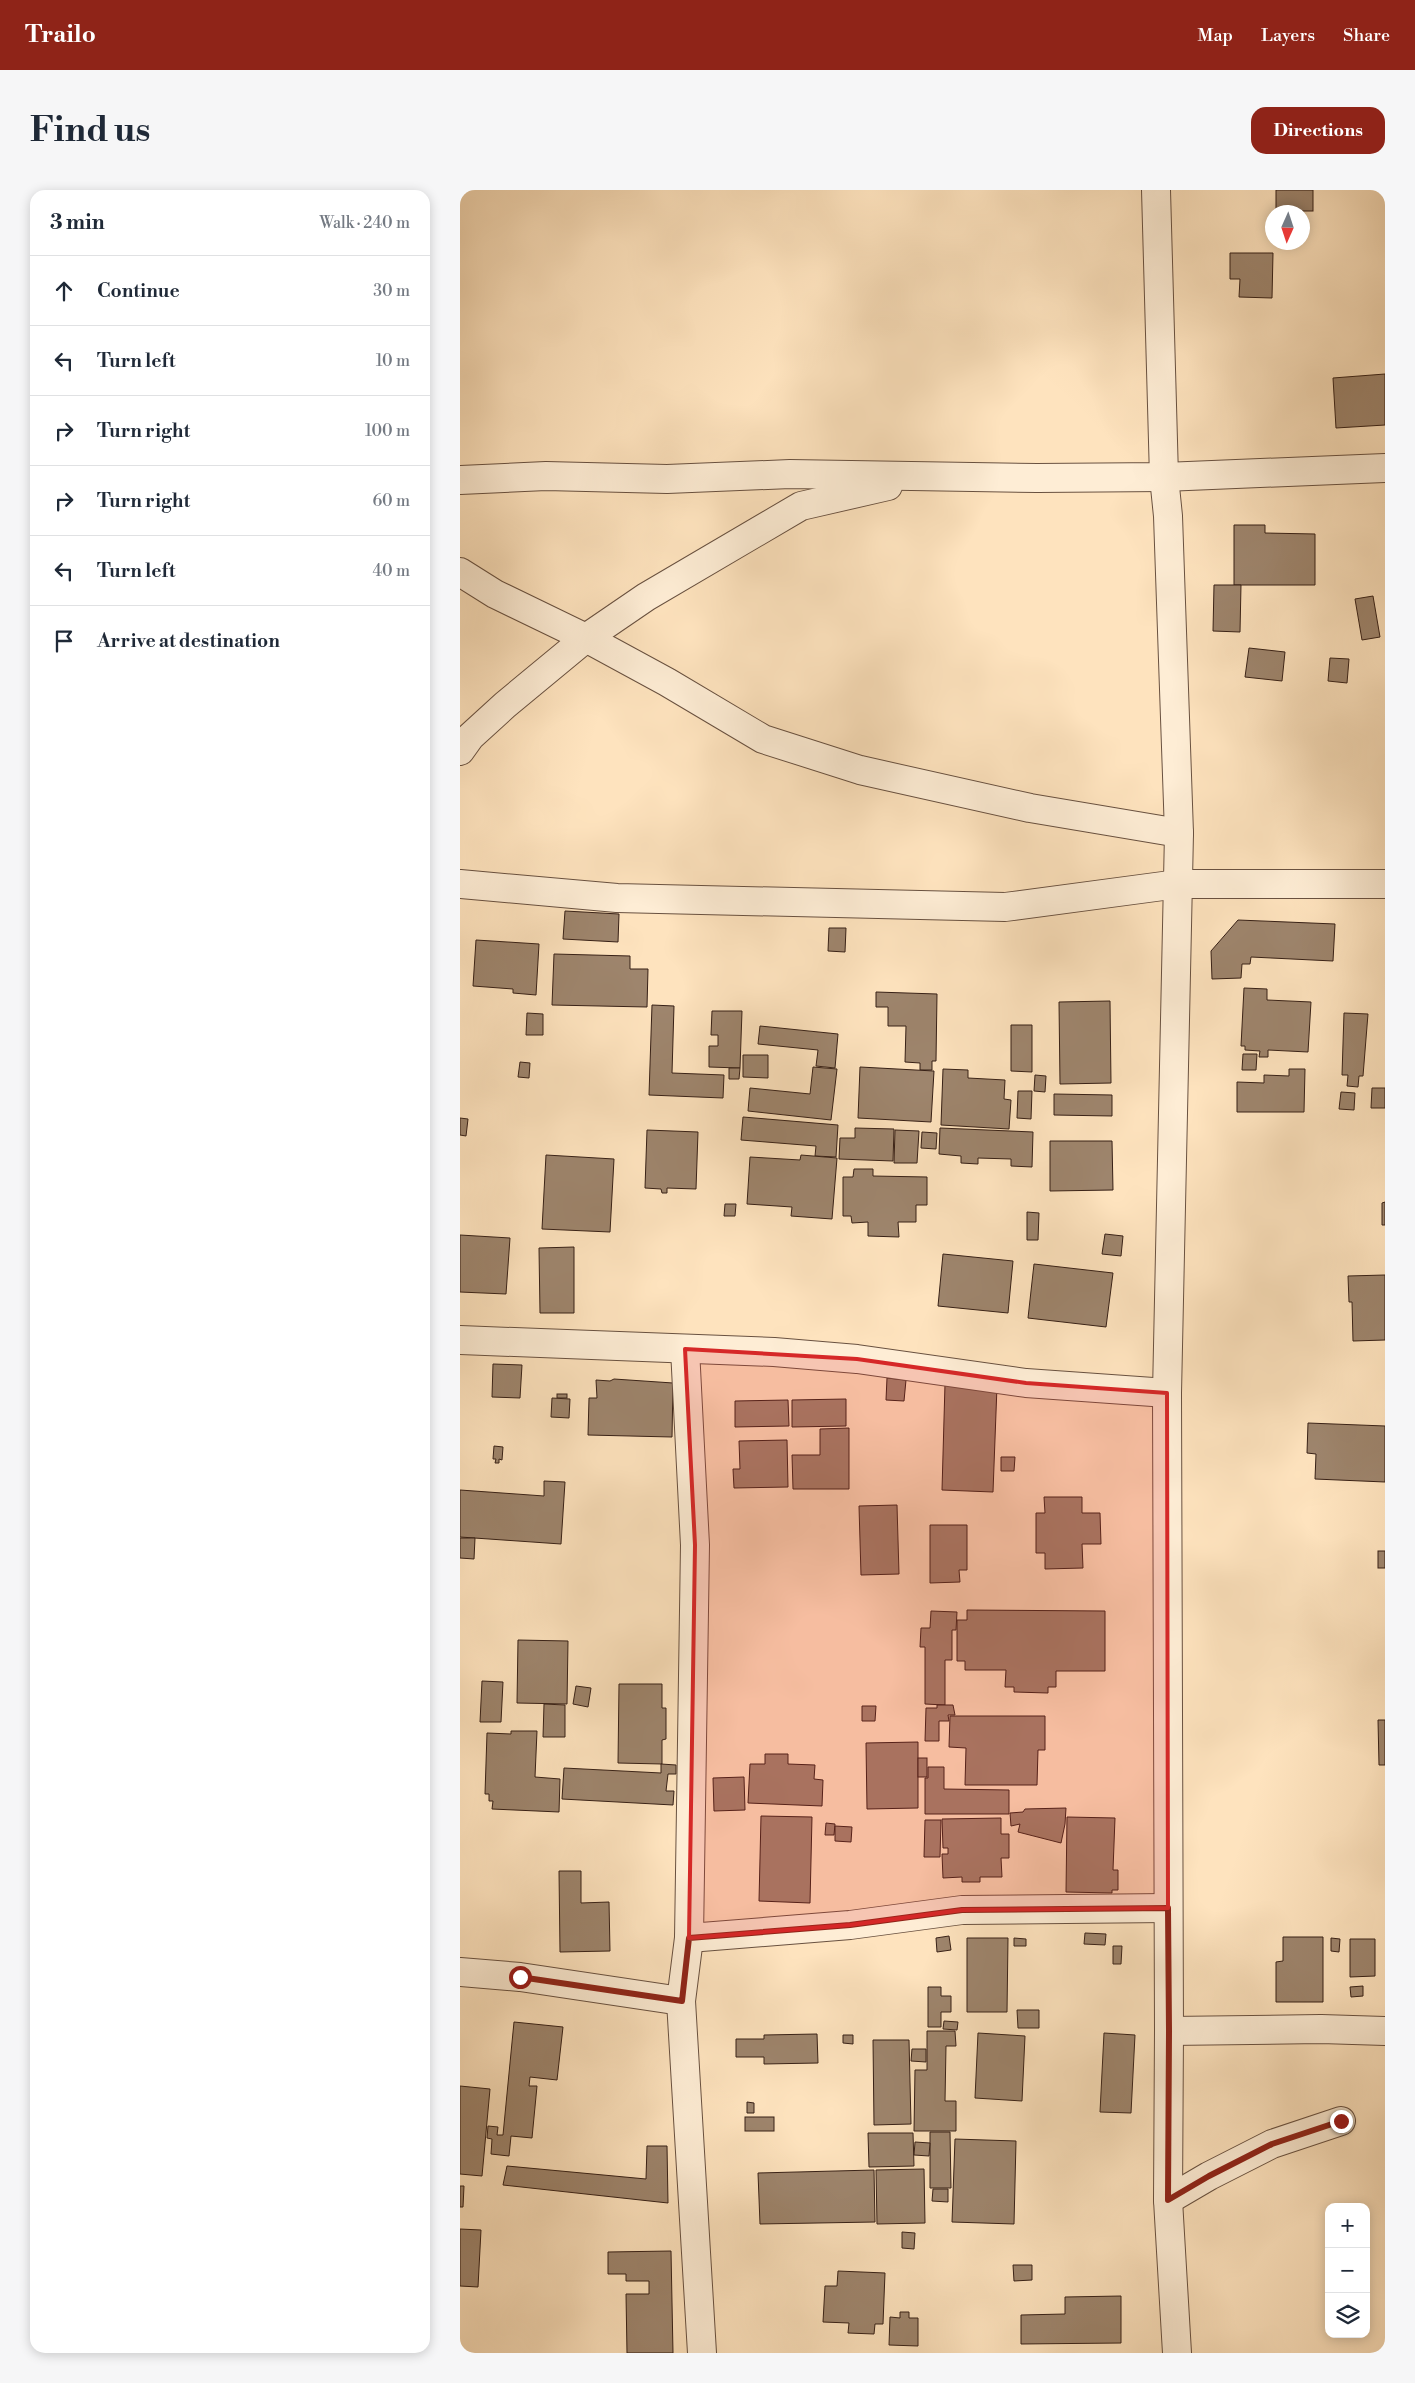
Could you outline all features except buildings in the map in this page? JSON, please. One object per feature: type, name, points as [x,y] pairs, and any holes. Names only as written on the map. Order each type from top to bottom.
[{"type":"street","points":[[1156,190],[1164,477],[1168,516],[1179,833],[1167,1393],[1168,2200],[1176,2353]]},
{"type":"street","points":[[460,480],[546,476],[667,479],[790,474],[1164,477],[1385,468]]},
{"type":"street","points":[[460,751],[470,737],[505,705],[586,638],[646,597],[801,506],[931,476]]},
{"type":"street","points":[[460,572],[496,594],[586,638],[667,682],[763,739],[860,770],[1030,808],[1179,833]]},
{"type":"street","points":[[460,884],[617,898],[1005,907],[1178,884],[1385,884]]},
{"type":"street","points":[[460,1340],[774,1352],[857,1359],[1026,1383],[1167,1393]]},
{"type":"street","points":[[685,1349],[695,1545],[689,1938],[682,2001],[702,2353]]},
{"type":"street","points":[[689,1938],[850,1925],[962,1910],[1168,1908]]},
{"type":"street","points":[[460,1972],[520,1977],[682,2001]]},
{"type":"street","points":[[1169,2031],[1321,2029],[1385,2031]]},
{"type":"street","points":[[1168,2200],[1209,2176],[1272,2144],[1341,2121]]},
{"type":"highlighted area","points":[[685,1349],[857,1359],[1026,1383],[1167,1393],[1168,1908],[962,1910],[850,1925],[689,1938],[695,1545]]},
{"type":"route","points":[[520,1977],[682,2001],[689,1938],[850,1925],[962,1910],[1168,1908],[1168,2200],[1209,2176],[1272,2144],[1341,2121]]}]
